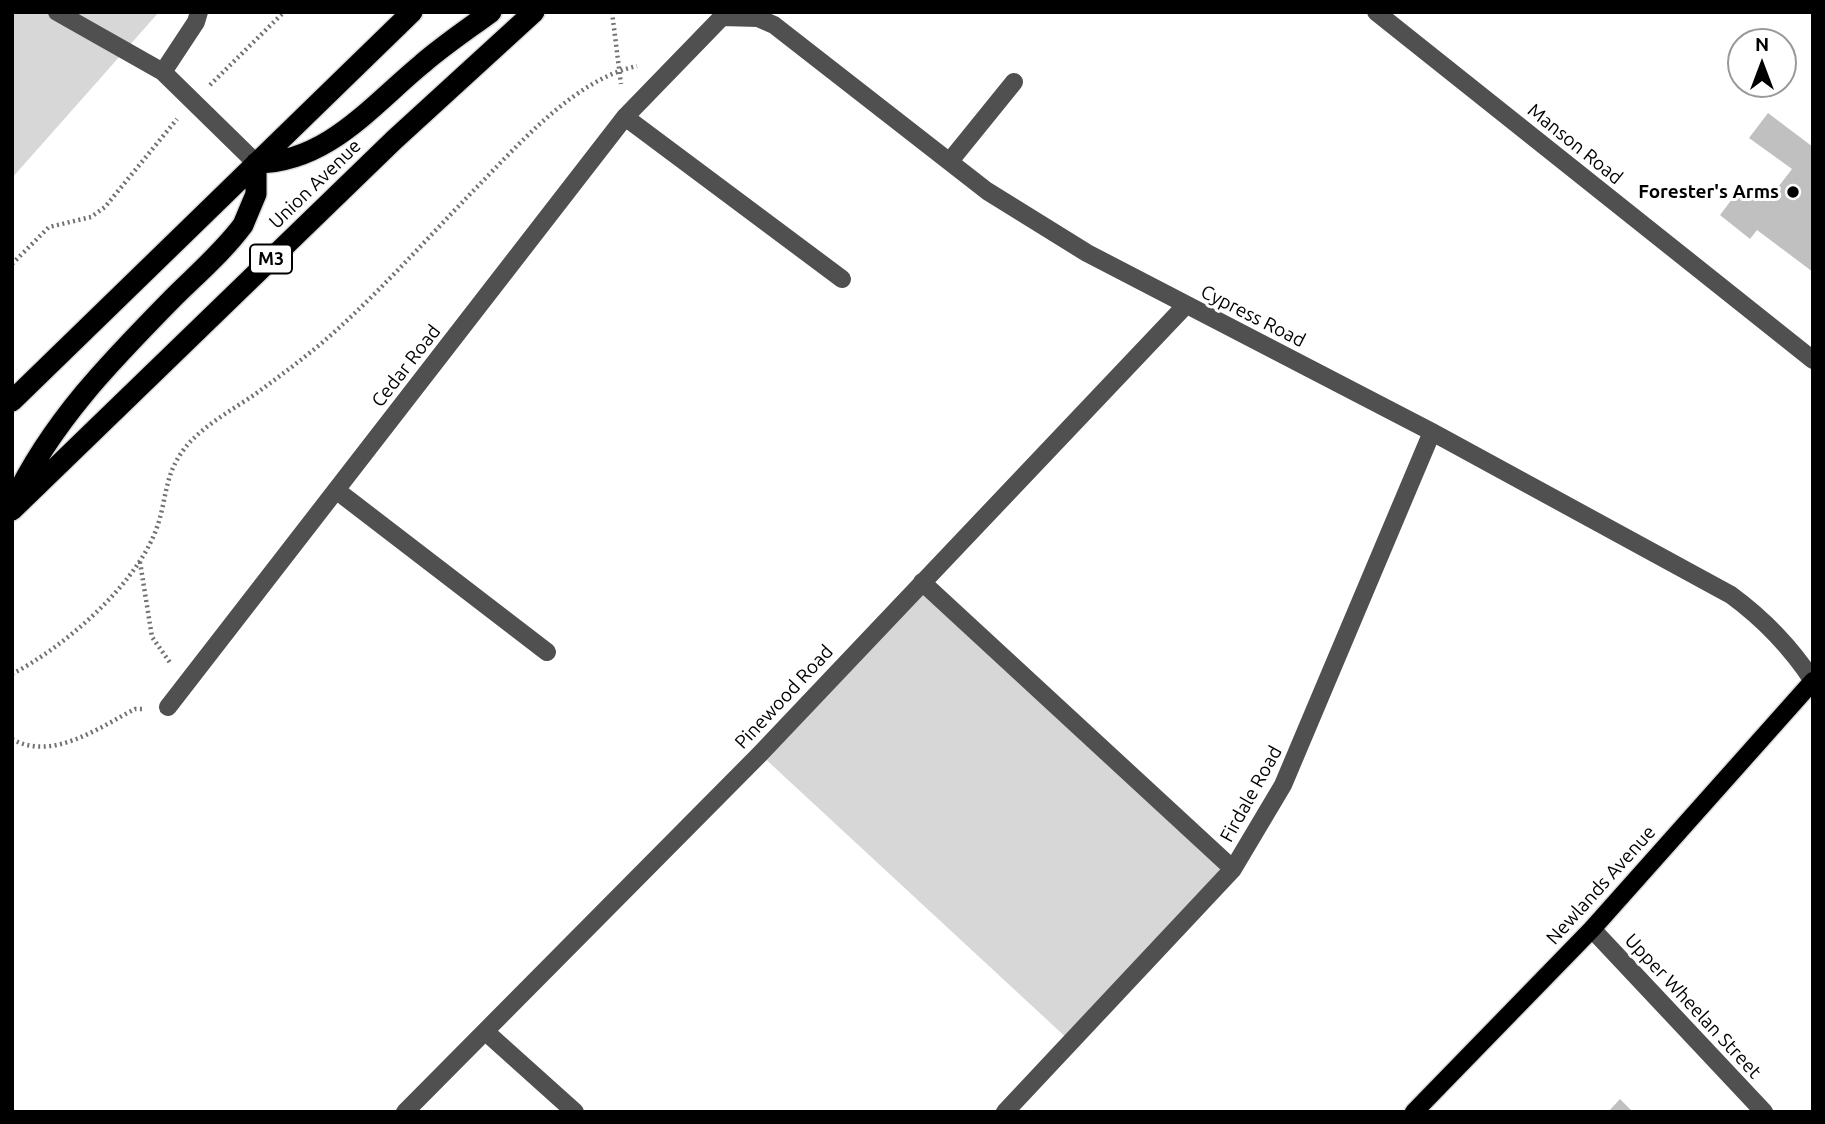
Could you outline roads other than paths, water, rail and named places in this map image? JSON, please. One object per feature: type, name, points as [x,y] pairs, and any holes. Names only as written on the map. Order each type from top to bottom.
[{"type":"highway","points":[[12,401],[412,12]]},
{"type":"highway","points":[[257,163],[293,159],[317,149],[357,120],[424,62],[491,12]]},
{"type":"highway","name":"Union Avenue","points":[[12,510],[394,140],[534,12]]},
{"type":"highway","points":[[12,504],[41,449],[94,379],[243,225],[256,194],[257,163]]},
{"type":"main road","name":"Newlands Avenue","points":[[1414,1112],[1592,929],[1813,681]]},
{"type":"street","points":[[57,12],[163,72],[257,163]]},
{"type":"street","points":[[163,72],[196,22],[199,12]]},
{"type":"street","name":"Manson Road","points":[[1376,12],[1813,360]]},
{"type":"street","name":"Cypress Road","points":[[682,56],[722,17],[758,18],[794,38],[987,191],[1087,253],[1432,432],[1731,595],[1761,617],[1793,649],[1813,681]]},
{"type":"street","name":"Cedar Road","points":[[168,707],[625,117],[682,56]]},
{"type":"street","points":[[950,161],[1014,82]]},
{"type":"street","points":[[625,117],[842,279]]},
{"type":"street","name":"Pinewood Road","points":[[405,1112],[760,754],[1186,305]]},
{"type":"street","name":"Firdale Road","points":[[1005,1112],[1233,869],[1283,785],[1432,432]]},
{"type":"street","points":[[337,490],[547,652]]},
{"type":"street","points":[[922,582],[1233,869]]},
{"type":"street","name":"Upper Wheelan Street","points":[[1592,929],[1764,1112]]},
{"type":"street","points":[[486,1033],[575,1112]]},
{"type":"place","name":"Forester's Arms","points":[[1793,192]]}]
